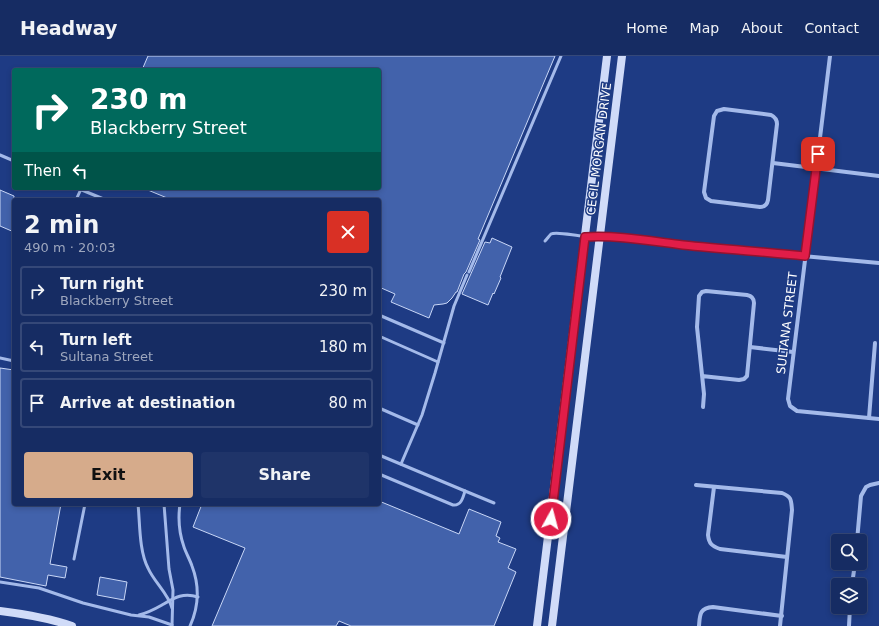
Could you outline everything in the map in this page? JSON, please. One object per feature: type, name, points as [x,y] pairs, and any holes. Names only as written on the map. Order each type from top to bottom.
[{"type":"street","name":"CECIL MORGAN DRIVE","points":[[537,626],[607,56]]},
{"type":"street","name":"CECIL MORGAN DRIVE","points":[[552,626],[622,56]]},
{"type":"street","name":"SULTANA STREET","points":[[830,56],[788,399],[790,406],[801,412],[879,419]]},
{"type":"street","points":[[724,109],[771,115],[775,117],[778,124],[773,163],[767,203],[764,206],[760,207],[708,200],[704,192],[714,116],[717,110],[724,109]]},
{"type":"street","points":[[773,163],[879,176]]},
{"type":"street","points":[[585,237],[600,236],[879,263]]},
{"type":"street","points":[[702,376],[739,380],[744,379],[748,374],[754,303],[751,296],[706,291],[702,292],[698,298],[697,327],[702,376],[704,394],[703,407]]},
{"type":"street","points":[[869,418],[876,343]]},
{"type":"street","points":[[750,347],[793,352]]},
{"type":"street","points":[[858,534],[861,496],[866,487],[879,483]]},
{"type":"street","points":[[696,485],[782,494],[790,498],[792,510],[780,626]]},
{"type":"street","points":[[714,487],[708,535],[709,541],[713,546],[720,549],[787,557]]},
{"type":"street","points":[[699,626],[700,614],[703,610],[713,607],[782,616]]},
{"type":"street","points":[[0,611],[25,614],[72,626]]},
{"type":"street","points":[[849,626],[850,614]]},
{"type":"lane","points":[[401,464],[422,415],[454,306],[562,56]]},
{"type":"lane","points":[[0,155],[12,160]]},
{"type":"lane","points":[[81,190],[101,198]]},
{"type":"lane","points":[[546,241],[548,236],[558,232],[572,236],[585,237]]},
{"type":"lane","points":[[381,316],[444,343]]},
{"type":"lane","points":[[381,337],[438,362]]},
{"type":"lane","points":[[0,358],[12,361]]},
{"type":"lane","points":[[381,409],[418,425]]},
{"type":"lane","points":[[381,456],[494,503]]},
{"type":"lane","points":[[381,475],[453,505],[459,504],[465,491]]},
{"type":"lane","points":[[74,559],[85,506]]},
{"type":"lane","points":[[138,506],[142,548],[145,561],[148,570],[169,600],[172,611]]},
{"type":"lane","points":[[0,582],[39,588],[82,603],[132,615],[149,617],[172,625],[174,598],[169,569],[164,506]]},
{"type":"lane","points":[[180,506],[179,517],[183,546],[196,576],[198,587],[196,612],[190,626]]},
{"type":"lane","points":[[137,616],[174,598],[184,595],[198,597]]},
{"type":"building","points":[[148,56],[555,56],[478,239],[480,240],[457,292],[447,303],[434,305],[429,318],[391,302],[395,294],[381,288],[381,198],[167,198],[148,190],[381,190],[381,68],[143,68]]},
{"type":"building","points":[[0,190],[14,196],[14,198],[12,198],[12,231],[0,226]]},
{"type":"building","points":[[492,238],[512,247],[500,277],[501,278],[488,305],[462,294],[485,242],[490,243]]},
{"type":"building","points":[[0,368],[12,370],[12,506],[61,506],[50,564],[67,567],[65,578],[48,575],[46,586],[0,577]]},
{"type":"building","points":[[381,502],[459,534],[469,509],[501,522],[496,536],[500,538],[498,542],[516,549],[508,568],[516,572],[494,626],[351,626],[339,621],[336,626],[212,626],[245,548],[193,527],[201,506],[381,506]]},
{"type":"building","points":[[100,577],[127,582],[124,600],[97,595]]},
{"type":"route","points":[[551,519],[585,237],[613,237],[805,256],[818,154]]}]
